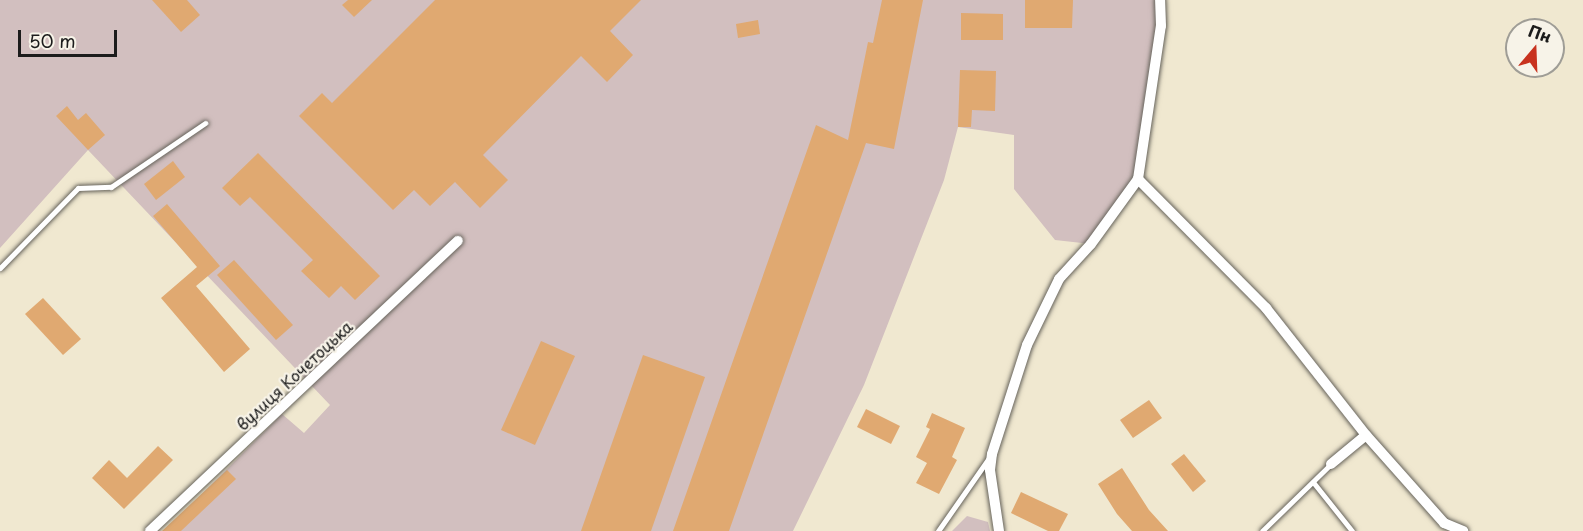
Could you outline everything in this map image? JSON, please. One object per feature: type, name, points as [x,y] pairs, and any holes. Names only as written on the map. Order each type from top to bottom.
[{"type":"street","points":[[999,531],[990,471],[992,454],[1027,345],[1059,279],[1091,244],[1138,178],[1161,26],[1160,0]]},
{"type":"street","points":[[1138,178],[1266,308],[1366,435],[1444,523],[1463,531]]},
{"type":"street","name":"вулиця Кочетоцька","points":[[150,531],[458,241]]},
{"type":"street","points":[[1332,464],[1366,435]]},
{"type":"lane","points":[[0,268],[78,188],[111,187],[205,123]]},
{"type":"lane","points":[[938,531],[992,454]]},
{"type":"lane","points":[[1262,531],[1332,464]]},
{"type":"lane","points":[[1313,482],[1352,531]]},
{"type":"shaded area","points":[[0,0],[1160,0],[1138,179],[1091,244],[1055,240],[1014,189],[1014,135],[958,127],[944,180],[864,385],[793,531],[165,531],[282,414],[304,433],[330,405],[88,150],[0,248]]},
{"type":"shaded area","points":[[967,516],[988,522],[990,531],[952,531]]},
{"type":"building","points":[[152,0],[187,0],[200,15],[181,32]]},
{"type":"building","points":[[348,0],[372,0],[354,17],[342,5]]},
{"type":"building","points":[[435,0],[641,0],[610,31],[633,55],[607,82],[581,56],[483,155],[508,180],[480,208],[455,182],[430,206],[414,190],[393,210],[299,116],[322,93],[332,103]]},
{"type":"building","points":[[882,0],[923,0],[894,149],[866,143],[729,531],[673,531],[816,125],[848,140],[868,42],[873,43]]},
{"type":"building","points":[[1025,0],[1073,0],[1072,28],[1025,28]]},
{"type":"building","points":[[961,13],[1003,14],[1003,40],[961,40]]},
{"type":"building","points":[[758,20],[760,34],[738,38],[736,24]]},
{"type":"building","points":[[960,70],[996,71],[995,111],[972,110],[971,127],[958,127]]},
{"type":"building","points":[[67,106],[78,120],[86,113],[105,135],[88,150],[56,116]]},
{"type":"building","points":[[258,153],[380,276],[355,300],[341,286],[329,298],[301,271],[313,260],[250,197],[240,206],[222,188]]},
{"type":"building","points":[[173,161],[185,177],[156,200],[144,184]]},
{"type":"building","points":[[167,204],[220,266],[196,286],[250,349],[224,372],[161,298],[197,267],[153,216]]},
{"type":"building","points":[[234,260],[293,325],[276,340],[217,275]]},
{"type":"building","points":[[43,298],[81,339],[63,355],[25,314]]},
{"type":"building","points":[[541,341],[575,356],[535,445],[501,430]]},
{"type":"building","points":[[643,355],[705,377],[651,531],[581,531]]},
{"type":"building","points":[[1149,400],[1162,418],[1133,438],[1120,420]]},
{"type":"building","points":[[866,409],[900,426],[891,444],[857,427]]},
{"type":"building","points":[[932,413],[965,428],[952,457],[957,460],[939,494],[916,483],[927,463],[916,457],[930,429],[926,427]]},
{"type":"building","points":[[158,446],[173,460],[124,509],[92,478],[109,460],[127,478]]},
{"type":"building","points":[[1184,454],[1206,481],[1193,492],[1171,464]]},
{"type":"building","points":[[1122,468],[1149,510],[1168,531],[1132,531],[1117,514],[1098,484]]},
{"type":"building","points":[[227,470],[236,479],[181,531],[162,531]]},
{"type":"building","points":[[1021,492],[1068,514],[1059,531],[1048,531],[1011,513]]}]
